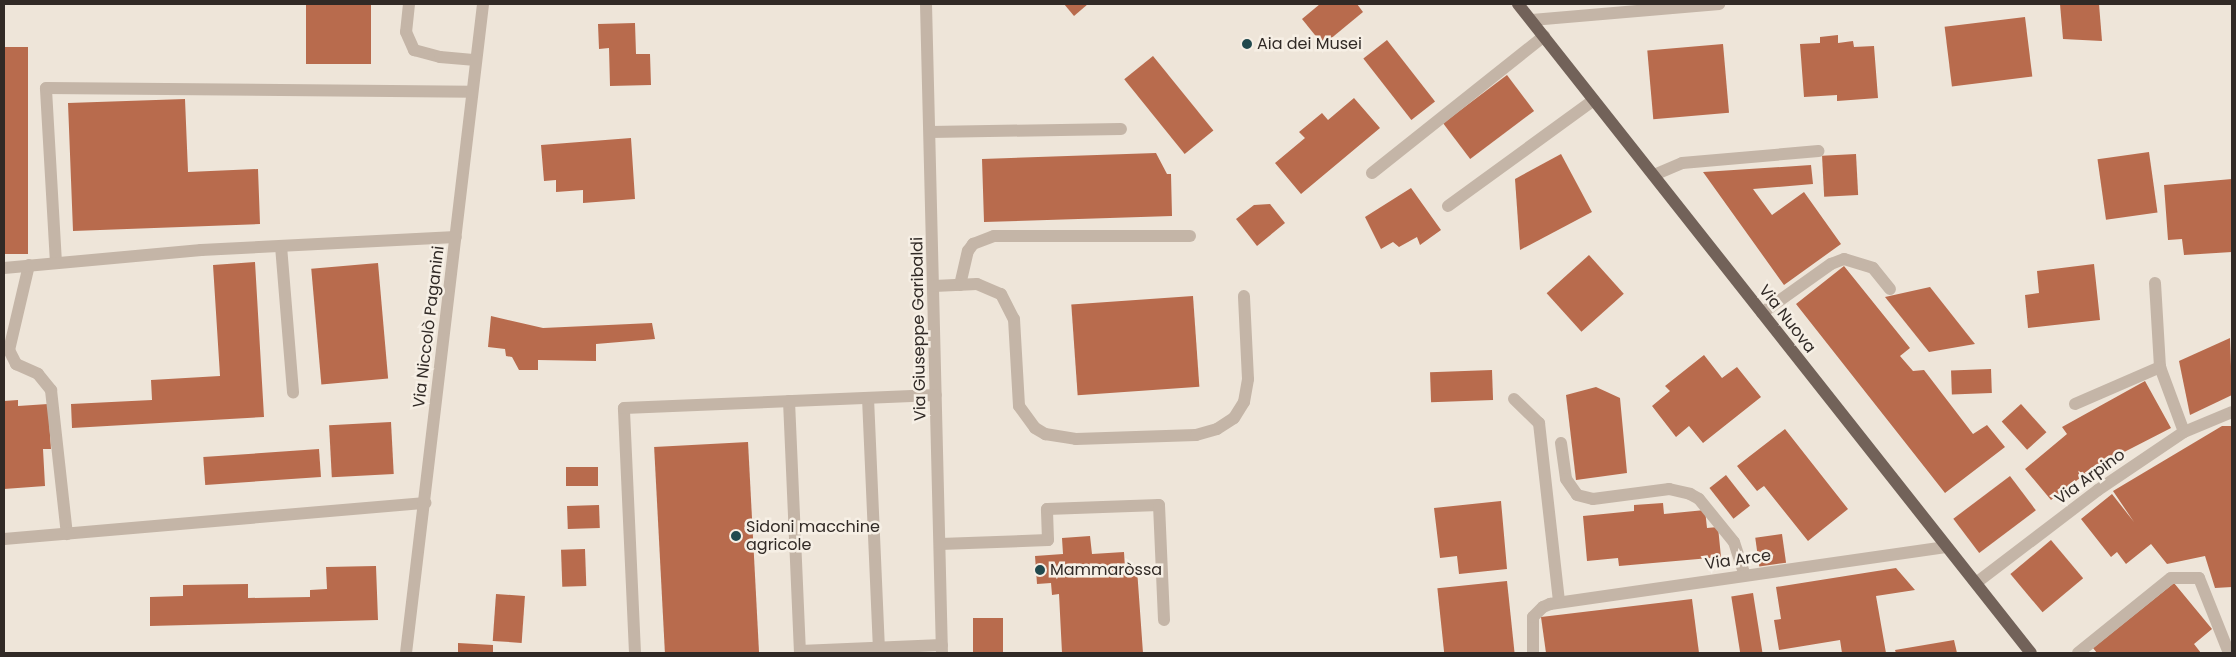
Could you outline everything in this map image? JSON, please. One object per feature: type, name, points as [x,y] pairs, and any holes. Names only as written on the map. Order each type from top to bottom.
[{"type":"main road","name":"Via Nuova","points":[[1518,4],[2031,653]]},
{"type":"street","points":[[408,4],[406,32],[414,50],[440,58],[476,60]]},
{"type":"street","name":"Via Niccolò Paganini","points":[[406,653],[483,4]]},
{"type":"street","name":"Via Giuseppe Garibaldi","points":[[926,4],[942,649]]},
{"type":"street","points":[[1532,20],[1634,7],[1719,4]]},
{"type":"street","points":[[1372,173],[1544,36]]},
{"type":"street","points":[[56,263],[46,88],[472,92]]},
{"type":"street","points":[[1448,206],[1594,100]]},
{"type":"street","points":[[930,132],[1121,129]]},
{"type":"street","points":[[1654,175],[1682,163],[1818,151]]},
{"type":"street","points":[[960,285],[968,251],[973,244],[994,236],[1190,236]]},
{"type":"street","points":[[4,268],[281,246],[456,237]]},
{"type":"street","points":[[281,246],[292,393]]},
{"type":"street","points":[[1762,313],[1831,264],[1844,259],[1873,268],[1890,289]]},
{"type":"street","points":[[28,265],[9,350],[16,364],[38,374],[52,390],[67,534]]},
{"type":"street","points":[[2155,282],[2160,367],[2184,432]]},
{"type":"street","points":[[934,286],[985,286],[1006,301],[1014,319],[1019,406],[1030,423],[1045,434],[1076,439],[1196,435],[1217,429],[1234,418],[1244,402],[1248,379],[1244,296]]},
{"type":"street","points":[[2075,404],[2160,367]]},
{"type":"street","points":[[635,653],[624,408],[936,395]]},
{"type":"street","points":[[868,398],[880,647]]},
{"type":"street","points":[[1514,399],[1539,423],[1559,602]]},
{"type":"street","points":[[789,401],[800,652],[880,647],[942,649]]},
{"type":"street","name":"Via Arpino","points":[[1976,583],[2098,490],[2184,432],[2232,412]]},
{"type":"street","points":[[1561,442],[1566,479],[1577,495],[1593,499],[1669,489],[1690,494],[1699,499],[1734,542],[1746,575]]},
{"type":"street","points":[[4,539],[425,503]]},
{"type":"street","points":[[940,544],[1048,540],[1047,509],[1159,505],[1164,620]]},
{"type":"street","name":"Via Arce","points":[[1533,653],[1532,626],[1537,612],[1559,602],[1946,547]]},
{"type":"street","points":[[2078,653],[2171,578],[2199,578],[2229,653]]},
{"type":"building","points":[[306,4],[371,4],[371,64],[306,64]]},
{"type":"building","points":[[1064,4],[1088,4],[1074,16]]},
{"type":"building","points":[[1320,4],[1357,4],[1363,12],[1323,45],[1302,19]]},
{"type":"building","points":[[2060,4],[2099,4],[2102,41],[2063,39]]},
{"type":"building","points":[[2025,17],[2032,77],[1952,86],[1945,27]]},
{"type":"building","points":[[635,23],[636,54],[650,54],[651,85],[610,86],[609,48],[599,49],[598,24]]},
{"type":"building","points":[[1838,35],[1838,43],[1853,41],[1854,47],[1874,46],[1878,98],[1837,101],[1837,95],[1804,97],[1800,44],[1820,43],[1820,37]]},
{"type":"building","points":[[1387,40],[1435,101],[1411,120],[1363,58]]},
{"type":"building","points":[[1723,44],[1729,113],[1653,119],[1647,51]]},
{"type":"building","points":[[4,47],[28,47],[28,254],[4,254]]},
{"type":"building","points":[[1153,56],[1213,131],[1185,154],[1124,79]]},
{"type":"building","points":[[1507,75],[1534,111],[1470,159],[1443,123]]},
{"type":"building","points":[[1354,98],[1380,128],[1301,194],[1275,163],[1305,138],[1299,132],[1322,113],[1328,120]]},
{"type":"building","points":[[185,99],[188,172],[258,169],[260,224],[73,231],[68,103]]},
{"type":"building","points":[[631,138],[635,199],[583,203],[583,190],[556,192],[556,180],[544,181],[541,145]]},
{"type":"building","points":[[2149,152],[2157,212],[2106,220],[2098,159]]},
{"type":"building","points":[[1156,153],[1167,174],[1171,174],[1172,216],[984,222],[982,159]]},
{"type":"building","points":[[1561,154],[1592,212],[1520,250],[1515,179]]},
{"type":"building","points":[[1856,154],[1858,195],[1824,197],[1822,156]]},
{"type":"building","points":[[1811,165],[1813,184],[1753,189],[1772,215],[1804,192],[1841,244],[1784,285],[1703,172]]},
{"type":"building","points":[[2232,179],[2232,252],[2184,255],[2182,239],[2168,240],[2164,185]]},
{"type":"building","points":[[1411,188],[1441,230],[1420,245],[1417,237],[1399,247],[1393,242],[1381,249],[1365,217]]},
{"type":"building","points":[[1270,204],[1285,223],[1257,246],[1236,219],[1254,205]]},
{"type":"building","points":[[1589,255],[1624,294],[1581,332],[1547,293]]},
{"type":"building","points":[[255,262],[264,417],[72,428],[71,404],[152,400],[151,380],[220,376],[213,265]]},
{"type":"building","points":[[378,263],[388,379],[321,384],[311,269]]},
{"type":"building","points":[[2094,264],[2100,320],[2028,328],[2025,295],[2039,293],[2037,271]]},
{"type":"building","points":[[1844,266],[1910,348],[1900,356],[1913,371],[1924,370],[1973,434],[1987,425],[2005,447],[1945,493],[1796,304]]},
{"type":"building","points":[[1930,287],[1975,344],[1929,352],[1885,297]]},
{"type":"building","points":[[1193,296],[1199,387],[1078,395],[1071,305]]},
{"type":"building","points":[[491,316],[543,328],[652,323],[655,339],[596,344],[596,361],[538,360],[538,370],[519,370],[512,357],[506,356],[505,349],[488,347]]},
{"type":"building","points":[[2230,338],[2232,395],[2190,415],[2179,361]]},
{"type":"building","points":[[1704,355],[1722,378],[1737,367],[1761,397],[1703,443],[1689,426],[1676,437],[1652,406],[1670,391],[1665,386]]},
{"type":"building","points":[[1991,369],[1992,393],[1952,394],[1951,370]]},
{"type":"building","points":[[1492,370],[1493,400],[1431,402],[1430,372]]},
{"type":"building","points":[[2145,381],[2171,428],[2093,468],[2051,500],[2025,469],[2067,434],[2062,427]]},
{"type":"building","points":[[1596,387],[1620,398],[1627,473],[1576,480],[1566,395]]},
{"type":"building","points":[[18,400],[18,406],[48,404],[51,449],[43,449],[45,486],[4,489],[4,401]]},
{"type":"building","points":[[2021,404],[2046,432],[2027,450],[2002,421]]},
{"type":"building","points":[[391,422],[394,474],[332,477],[329,425]]},
{"type":"building","points":[[2222,426],[2232,426],[2232,587],[2215,588],[2205,556],[2167,564],[2151,544],[2126,564],[2117,552],[2111,557],[2081,519],[2112,494],[2134,522],[2113,491]]},
{"type":"building","points":[[1785,429],[1848,509],[1808,541],[1764,486],[1757,491],[1737,466]]},
{"type":"building","points":[[748,442],[759,653],[665,653],[654,447]]},
{"type":"building","points":[[319,449],[321,477],[205,485],[203,457]]},
{"type":"building","points":[[566,467],[598,467],[598,486],[566,486]]},
{"type":"building","points":[[1726,475],[1750,506],[1733,519],[1709,488]]},
{"type":"building","points":[[2010,476],[2036,510],[1979,553],[1953,519]]},
{"type":"building","points":[[1501,501],[1507,569],[1459,574],[1457,556],[1440,558],[1434,508]]},
{"type":"building","points":[[1663,503],[1664,514],[1705,510],[1707,528],[1718,527],[1721,557],[1619,566],[1618,558],[1587,561],[1583,516],[1634,511],[1634,505]]},
{"type":"building","points":[[599,505],[600,528],[568,529],[567,506]]},
{"type":"building","points":[[1782,534],[1786,563],[1759,566],[1755,538]]},
{"type":"building","points":[[1090,536],[1092,554],[1124,552],[1125,569],[1137,569],[1143,653],[1062,653],[1059,594],[1052,595],[1051,583],[1037,584],[1035,556],[1063,554],[1062,538]]},
{"type":"building","points":[[2051,540],[2083,578],[2043,612],[2010,574]]},
{"type":"building","points":[[585,549],[586,586],[562,587],[561,550]]},
{"type":"building","points":[[376,566],[378,620],[150,626],[150,597],[183,596],[183,585],[248,584],[248,598],[310,597],[310,590],[327,589],[326,567]]},
{"type":"building","points":[[1896,568],[1915,590],[1876,596],[1886,653],[1842,653],[1840,640],[1779,650],[1774,620],[1781,619],[1776,587]]},
{"type":"building","points":[[1507,581],[1515,653],[1444,653],[1437,588]]},
{"type":"building","points":[[2174,583],[2212,629],[2194,644],[2201,653],[2097,653],[2093,648]]},
{"type":"building","points":[[1753,593],[1763,653],[1740,653],[1731,596]]},
{"type":"building","points":[[496,594],[525,596],[522,643],[493,641]]},
{"type":"building","points":[[1692,599],[1699,653],[1546,653],[1541,617]]},
{"type":"building","points":[[973,618],[1003,618],[1003,653],[973,653]]},
{"type":"building","points":[[1954,640],[1957,653],[1896,653],[1895,650]]},
{"type":"building","points":[[458,643],[493,645],[493,653],[458,653]]},
{"type":"place","name":"Aia dei Musei","points":[[1247,44]]},
{"type":"place","name":"Sidoni macchine agricole","points":[[736,536]]},
{"type":"place","name":"Mammaròssa","points":[[1040,570]]}]
